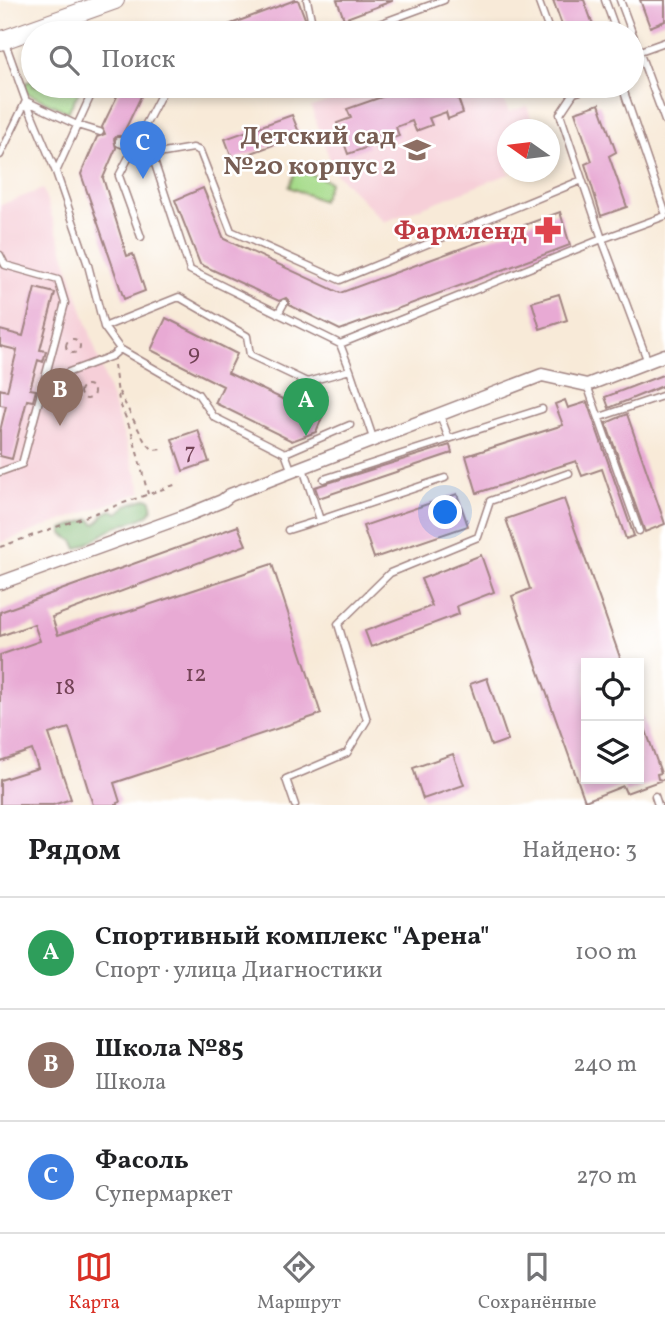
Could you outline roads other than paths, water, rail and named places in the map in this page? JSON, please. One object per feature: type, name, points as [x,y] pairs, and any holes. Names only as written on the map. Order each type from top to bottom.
[{"type":"main road","points":[[57,21],[115,0]]},
{"type":"main road","points":[[2,41],[21,34]]},
{"type":"street","points":[[0,583],[188,515],[230,495],[542,375],[587,385],[665,355]]},
{"type":"lane","points":[[307,0],[311,21]]},
{"type":"lane","points":[[387,21],[444,0]]},
{"type":"lane","points":[[538,0],[546,21]]},
{"type":"lane","points":[[604,0],[612,21]]},
{"type":"lane","points":[[620,0],[628,21]]},
{"type":"lane","points":[[2,41],[21,88]]},
{"type":"lane","points":[[644,50],[665,42]]},
{"type":"lane","points":[[644,62],[665,121]]},
{"type":"lane","points":[[25,98],[57,172],[88,265],[104,327],[120,349],[198,394],[214,417],[285,453],[298,470],[320,520]]},
{"type":"lane","points":[[57,172],[89,98]]},
{"type":"lane","points":[[141,237],[120,176],[159,98]]},
{"type":"lane","points":[[568,98],[560,114],[602,239],[648,362]]},
{"type":"lane","points":[[340,344],[665,214],[626,98]]},
{"type":"lane","points":[[26,101],[77,125],[100,132]]},
{"type":"lane","points":[[1,152],[26,101]]},
{"type":"lane","points":[[120,141],[119,143],[133,150],[152,155],[193,148],[200,151],[231,231],[340,280],[582,180]]},
{"type":"lane","points":[[152,155],[190,270],[340,344],[374,441]]},
{"type":"lane","points":[[0,255],[5,265],[58,280],[65,303],[22,464],[0,472]]},
{"type":"lane","points":[[298,273],[302,263]]},
{"type":"lane","points":[[104,327],[179,298],[247,336],[250,355],[307,382],[350,370]]},
{"type":"lane","points":[[278,314],[284,303]]},
{"type":"lane","points":[[45,381],[112,356],[120,349]]},
{"type":"lane","points":[[587,385],[639,531]]},
{"type":"lane","points":[[600,417],[665,395]]},
{"type":"lane","points":[[324,479],[542,409]]},
{"type":"lane","points":[[440,415],[449,439]]},
{"type":"lane","points":[[285,453],[350,425]]},
{"type":"lane","points":[[295,805],[286,779],[347,753],[367,720],[338,624],[390,573],[478,537],[490,501],[569,473]]},
{"type":"lane","points":[[288,530],[445,478]]},
{"type":"lane","points":[[655,796],[658,805]]},
{"type":"place","name":"Детский сад №20 корпус 2","points":[[417,150]]},
{"type":"place","name":"Фасоль","points":[[143,179]]},
{"type":"place","name":"Фармленд","points":[[548,230]]},
{"type":"place","name":"Школа №85","points":[[60,426]]},
{"type":"place","name":"Спортивный комплекс \"Арена\"","points":[[306,436]]}]
